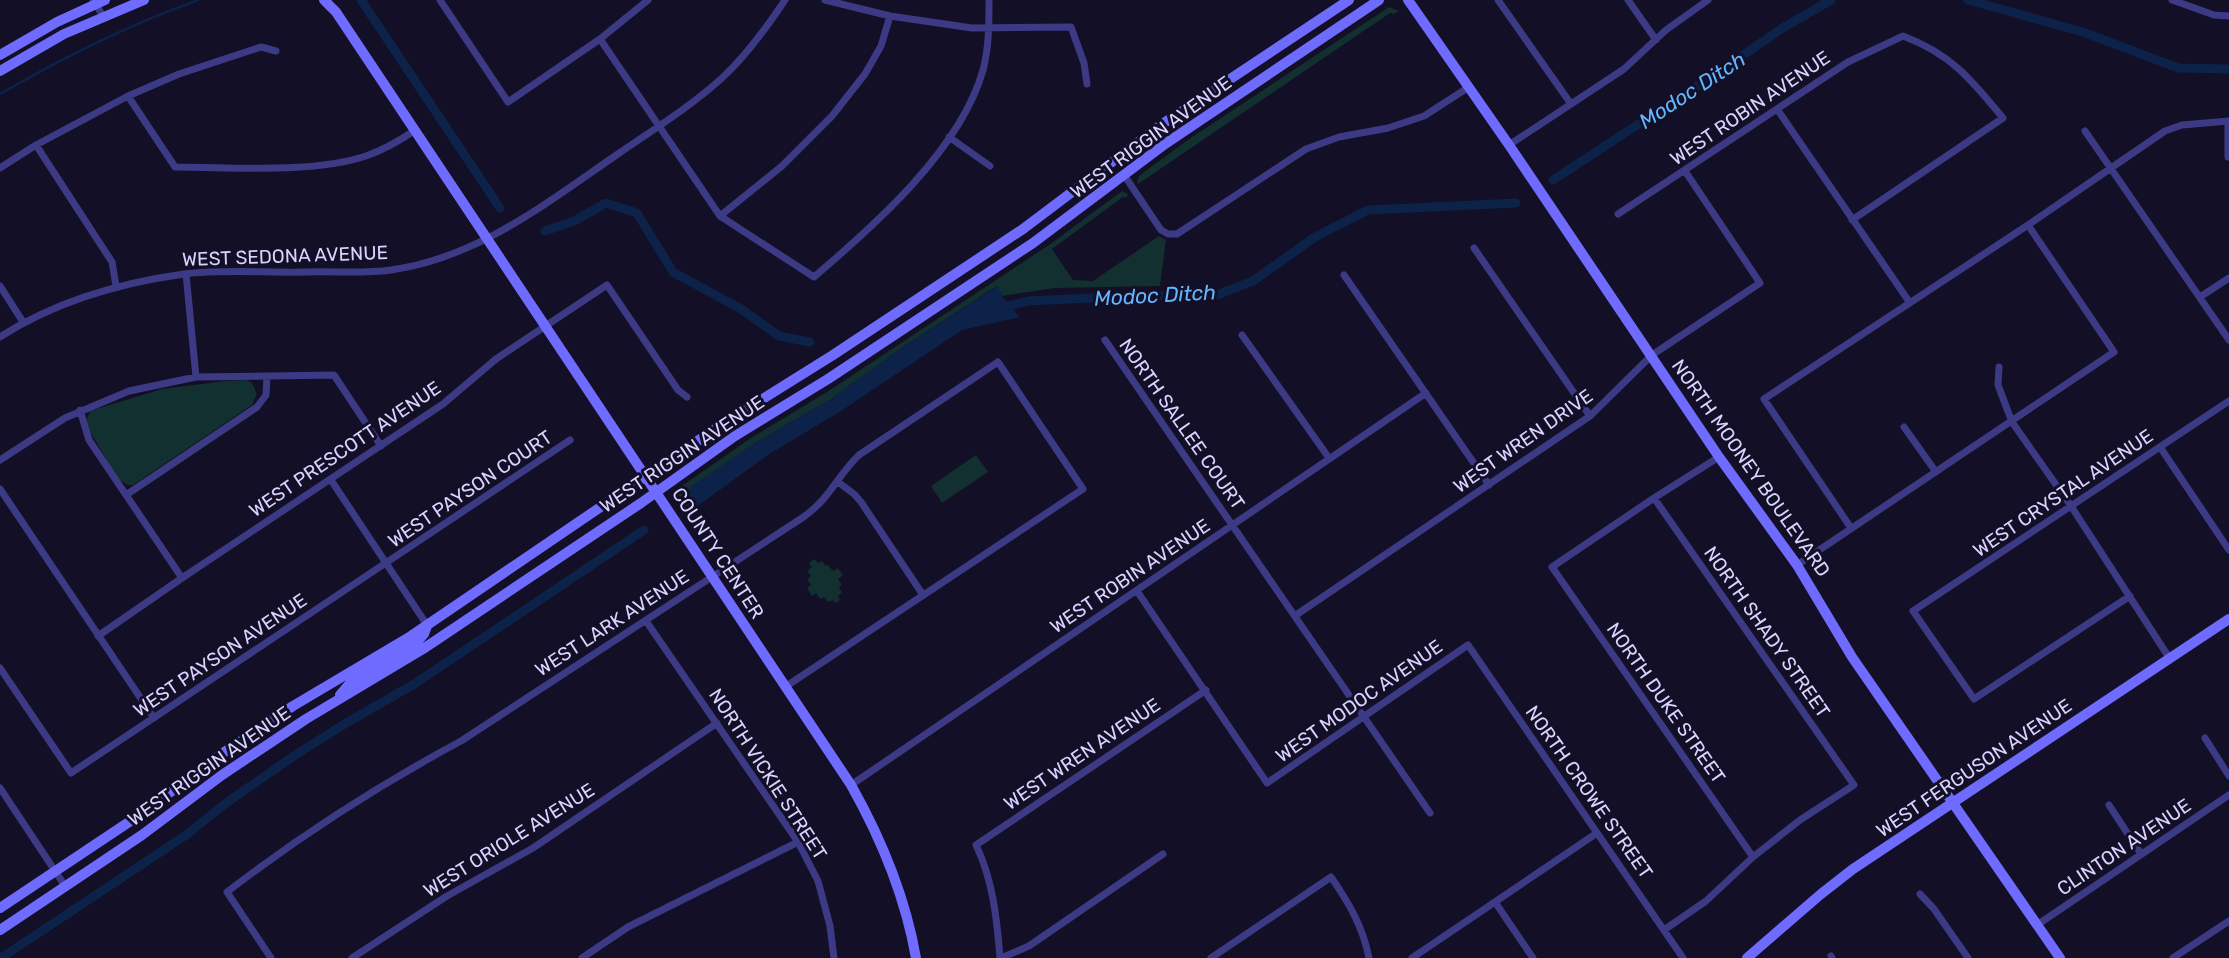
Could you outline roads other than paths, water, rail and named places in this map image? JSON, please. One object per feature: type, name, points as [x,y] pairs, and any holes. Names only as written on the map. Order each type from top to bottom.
[{"type":"main road","points":[[0,71],[64,34],[144,0]]},
{"type":"main road","name":"COUNTY CENTER","points":[[324,0],[336,12],[851,785],[877,830],[897,881],[916,958]]},
{"type":"main road","name":"COUNTY CENTER","points":[[332,0],[336,12]]},
{"type":"main road","name":"WEST RIGGIN AVENUE","points":[[0,908],[144,812],[217,757],[427,625],[724,423],[833,355],[1037,219],[1161,125],[1349,0]]},
{"type":"main road","name":"WEST RIGGIN AVENUE","points":[[0,930],[157,825],[230,770],[337,700],[415,654],[657,492],[735,436],[844,369],[1041,238],[1172,139],[1379,0]]},
{"type":"main road","name":"NORTH MOONEY BOULEVARD","points":[[1408,0],[1719,457],[1797,565],[1852,657],[2060,958]]},
{"type":"main road","points":[[0,55],[98,1]]},
{"type":"main road","name":"WEST FERGUSON AVENUE","points":[[1747,958],[1853,869],[2229,620]]},
{"type":"main road","points":[[337,700],[351,682],[420,640],[427,625]]},
{"type":"street","points":[[440,0],[508,102],[600,39],[648,0]]},
{"type":"street","name":"WEST SEDONA AVENUE","points":[[0,337],[54,307],[116,286],[186,274],[389,270],[439,258],[487,240],[681,112],[723,77],[767,27],[785,0]]},
{"type":"street","points":[[825,0],[890,16],[972,28],[1071,27],[1084,63],[1087,84]]},
{"type":"street","points":[[600,39],[720,216],[814,277],[888,210],[949,137],[974,94],[984,68],[989,0]]},
{"type":"street","points":[[1498,0],[1571,104]]},
{"type":"street","points":[[1628,0],[1656,40]]},
{"type":"street","points":[[1509,145],[1624,69],[1676,21],[1708,0]]},
{"type":"street","points":[[2172,0],[2214,15],[2229,16]]},
{"type":"street","points":[[98,1],[103,16]]},
{"type":"street","points":[[720,216],[782,166],[832,116],[865,74],[881,47],[890,16]]},
{"type":"street","name":"WEST ROBIN AVENUE","points":[[1618,214],[1848,62],[1903,36],[1930,46],[1967,75],[2003,118],[1852,220]]},
{"type":"street","points":[[0,169],[36,145],[128,96],[179,74],[261,47],[276,51]]},
{"type":"street","points":[[1124,175],[1161,230],[1177,234],[1306,149],[1339,137],[1388,128],[1424,116],[1469,87]]},
{"type":"street","points":[[128,96],[175,167],[305,166],[337,163],[377,152],[414,131]]},
{"type":"street","points":[[1777,109],[1910,303]]},
{"type":"street","points":[[1851,528],[1763,399],[2028,225],[2165,131],[2193,123],[2229,121],[2228,157]]},
{"type":"street","points":[[2085,131],[2229,340]]},
{"type":"street","points":[[949,137],[990,166]]},
{"type":"street","points":[[36,145],[112,262],[116,286]]},
{"type":"street","name":"WEST WREN DRIVE","points":[[1296,615],[1590,416],[1652,355],[1760,283],[1685,171]]},
{"type":"street","points":[[1797,565],[2114,352],[2028,225]]},
{"type":"street","points":[[1474,248],[1590,416]]},
{"type":"street","points":[[186,274],[196,377]]},
{"type":"street","points":[[1344,275],[1489,485]]},
{"type":"street","points":[[2200,297],[2229,278]]},
{"type":"street","name":"WEST PRESCOTT AVENUE","points":[[98,636],[443,404],[496,359],[607,285],[678,390],[687,397]]},
{"type":"street","points":[[0,286],[23,322]]},
{"type":"street","points":[[1242,335],[1329,458]]},
{"type":"street","name":"NORTH SALLEE COURT","points":[[1105,340],[1365,716]]},
{"type":"street","name":"WEST LARK AVENUE","points":[[271,958],[227,892],[258,868],[406,770],[461,741],[814,510],[859,455],[998,362],[1083,489],[923,595]]},
{"type":"street","points":[[1999,367],[1998,385],[2012,422],[2071,506],[2170,659]]},
{"type":"street","points":[[0,460],[80,410],[129,391],[196,377],[334,375],[381,446]]},
{"type":"street","points":[[125,495],[257,407],[266,395],[267,376]]},
{"type":"street","name":"WEST ROBIN AVENUE","points":[[851,785],[1426,393]]},
{"type":"street","name":"WEST CRYSTAL AVENUE","points":[[2130,596],[1974,699],[1913,611],[2229,401]]},
{"type":"street","points":[[80,410],[89,440],[182,578]]},
{"type":"street","points":[[1904,428],[1936,472]]},
{"type":"street","name":"WEST PAYSON COURT","points":[[386,564],[570,440]]},
{"type":"street","points":[[2160,447],[2229,550]]},
{"type":"street","points":[[1654,498],[1719,457]]},
{"type":"street","points":[[331,480],[427,625]]},
{"type":"street","points":[[785,687],[923,595],[861,502],[838,482]]},
{"type":"street","points":[[0,489],[154,718]]},
{"type":"street","name":"NORTH DUKE STREET","points":[[1654,498],[1552,567],[1753,857]]},
{"type":"street","name":"NORTH SHADY STREET","points":[[1654,498],[1854,785],[1800,820],[1753,857]]},
{"type":"street","name":"WEST PAYSON AVENUE","points":[[0,668],[71,773],[386,564]]},
{"type":"street","points":[[1138,591],[1206,690]]},
{"type":"street","name":"NORTH VICKIE STREET","points":[[646,621],[798,842],[818,881],[830,926],[834,958]]},
{"type":"street","name":"WEST MODOC AVENUE","points":[[1206,690],[1268,783],[1468,645]]},
{"type":"street","name":"NORTH CROWE STREET","points":[[1468,645],[1683,958]]},
{"type":"street","name":"WEST WREN AVENUE","points":[[1001,958],[996,913],[982,857],[976,845],[1206,690]]},
{"type":"street","points":[[1365,716],[1430,813]]},
{"type":"street","name":"WEST ORIOLE AVENUE","points":[[352,958],[447,896],[533,848],[717,723]]},
{"type":"street","points":[[2205,738],[2229,776]]},
{"type":"street","points":[[0,788],[65,886]]},
{"type":"street","name":"CLINTON AVENUE","points":[[2037,925],[2229,795]]},
{"type":"street","points":[[2109,805],[2141,854]]},
{"type":"street","points":[[1412,958],[1597,833]]},
{"type":"street","points":[[582,958],[628,927],[798,842]]},
{"type":"street","points":[[1001,958],[1029,946],[1163,854]]},
{"type":"street","points":[[1664,930],[1706,901],[1753,857]]},
{"type":"street","points":[[1211,958],[1331,877],[1352,908],[1365,939],[1369,958]]},
{"type":"street","points":[[1920,894],[1934,909],[1968,958]]},
{"type":"street","points":[[1495,902],[1533,958]]},
{"type":"street","points":[[2173,958],[2229,921]]},
{"type":"water","points":[[998,286],[1002,296],[1020,317],[962,330],[841,411],[768,455],[692,510],[685,501],[690,487],[755,443],[831,399],[906,345]]},
{"type":"waterway","points":[[0,94],[97,42],[198,0]]},
{"type":"waterway","points":[[361,0],[500,208]]},
{"type":"waterway","name":"Modoc Ditch","points":[[1553,180],[1781,29],[1831,0]]},
{"type":"waterway","name":"Modoc Ditch","points":[[1968,0],[2083,32],[2178,68],[2229,69]]},
{"type":"waterway","points":[[545,231],[574,221],[606,203],[637,213],[673,272],[741,309],[779,336],[810,342]]},
{"type":"waterway","name":"Modoc Ditch","points":[[1000,308],[1028,301],[1217,295],[1253,281],[1315,237],[1368,210],[1516,203]]},
{"type":"waterway","points":[[1,958],[186,835],[226,803],[294,756],[416,683],[644,530]]}]
